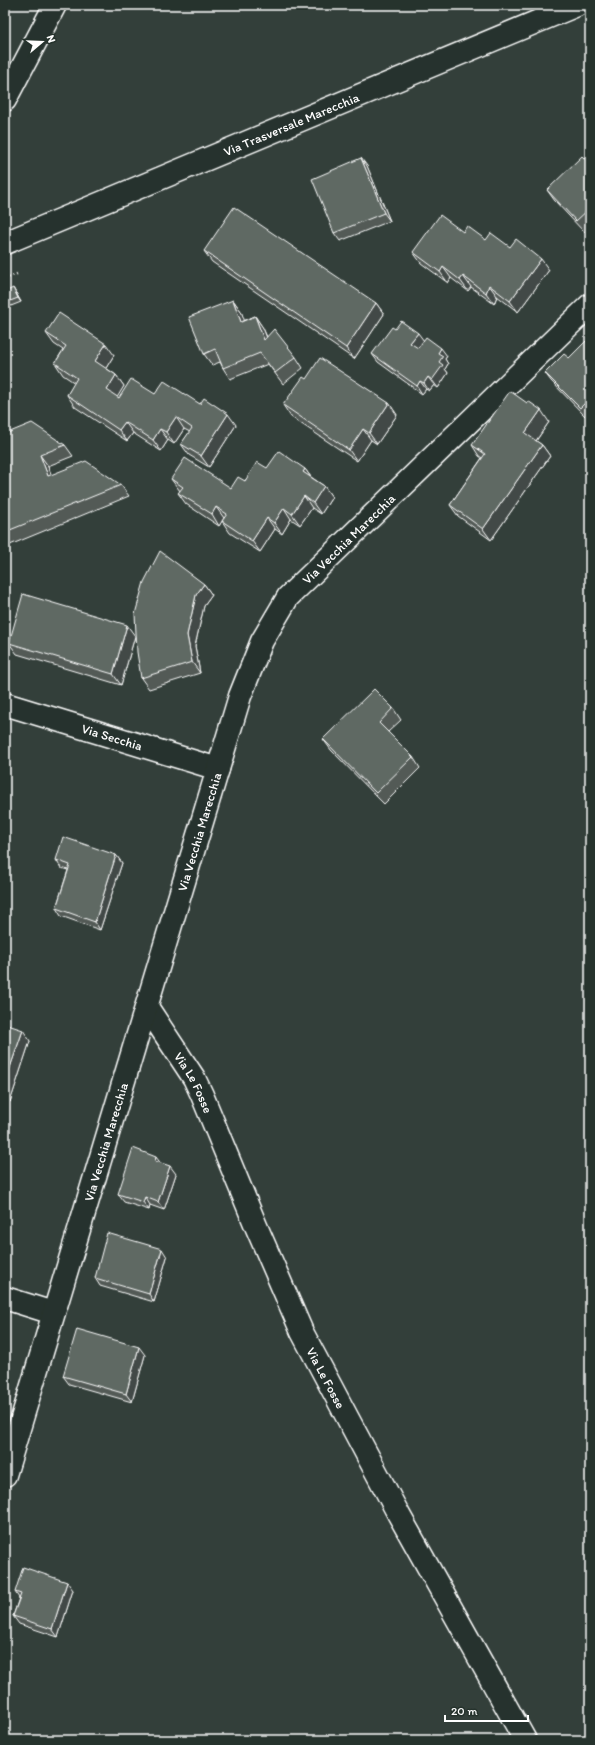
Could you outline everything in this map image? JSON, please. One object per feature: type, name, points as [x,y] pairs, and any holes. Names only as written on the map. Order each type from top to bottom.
[{"type":"street","points":[[5,100],[55,5]]},
{"type":"street","name":"Via Trasversale Marecchia","points":[[5,243],[577,5]]},
{"type":"street","name":"Via Vecchia Marecchia","points":[[5,1475],[240,696],[262,641],[288,597],[590,305]]},
{"type":"street","name":"Via Secchia","points":[[5,704],[218,769]]},
{"type":"street","name":"Via Le Fosse","points":[[147,1007],[194,1078],[302,1332],[406,1529],[525,1740]]},
{"type":"street","points":[[5,1298],[53,1313]]},
{"type":"path","points":[[5,279],[17,274]]},
{"type":"building","points":[[582,156],[590,164],[590,208],[576,221],[547,190]]},
{"type":"building","points":[[361,158],[384,213],[334,233],[312,179]]},
{"type":"building","points":[[234,207],[376,303],[346,348],[204,251]]},
{"type":"building","points":[[440,215],[463,232],[467,226],[486,240],[491,233],[510,247],[516,239],[541,259],[510,301],[489,285],[486,293],[463,276],[460,280],[443,267],[440,272],[413,252]]},
{"type":"building","points":[[13,288],[18,298],[5,303],[5,292]]},
{"type":"building","points":[[233,300],[241,322],[255,316],[264,340],[274,329],[296,357],[275,373],[260,353],[223,368],[215,349],[204,354],[189,317]]},
{"type":"building","points":[[59,313],[106,344],[95,361],[116,375],[107,390],[119,398],[131,379],[155,394],[164,381],[200,404],[204,398],[228,414],[201,456],[181,444],[192,428],[176,417],[166,432],[160,429],[153,440],[125,422],[119,430],[67,395],[77,378],[55,363],[66,346],[46,333]]},
{"type":"building","points":[[401,321],[418,333],[410,343],[418,348],[426,337],[441,348],[438,353],[443,356],[439,362],[443,365],[432,380],[428,377],[424,383],[420,381],[417,386],[372,354],[392,327],[395,329]]},
{"type":"building","points":[[586,341],[590,346],[590,398],[580,408],[545,373],[564,354],[569,358]]},
{"type":"building","points":[[320,358],[389,403],[369,433],[363,429],[349,450],[283,405],[303,377],[306,379]]},
{"type":"building","points":[[510,391],[527,403],[528,401],[541,410],[525,433],[542,445],[483,529],[450,505],[485,454],[472,445]]},
{"type":"building","points":[[32,423],[65,445],[40,455],[48,476],[86,461],[121,485],[5,532],[5,434]]},
{"type":"building","points":[[279,451],[305,469],[303,472],[324,486],[313,503],[304,496],[292,514],[284,508],[274,523],[267,518],[252,541],[222,521],[227,514],[216,507],[212,514],[178,493],[183,487],[171,479],[185,458],[231,488],[238,477],[245,481],[257,462],[267,468]]},
{"type":"building","points":[[160,551],[204,584],[196,595],[187,635],[192,662],[141,678],[137,652],[135,614],[144,582]]},
{"type":"building","points":[[23,594],[127,625],[113,674],[9,643]]},
{"type":"building","points":[[374,689],[393,708],[379,723],[413,757],[376,793],[323,739]]},
{"type":"building","points":[[63,837],[116,855],[95,922],[56,908],[70,865],[56,860]]},
{"type":"building","points":[[5,1024],[23,1030],[5,1082]]},
{"type":"building","points":[[133,1148],[156,1157],[155,1161],[170,1166],[158,1202],[145,1197],[143,1202],[118,1194]]},
{"type":"building","points":[[107,1233],[162,1249],[149,1294],[95,1278]]},
{"type":"building","points":[[77,1329],[139,1347],[126,1394],[63,1376]]},
{"type":"building","points":[[23,1567],[67,1582],[52,1629],[13,1616],[21,1594],[15,1592]]}]
